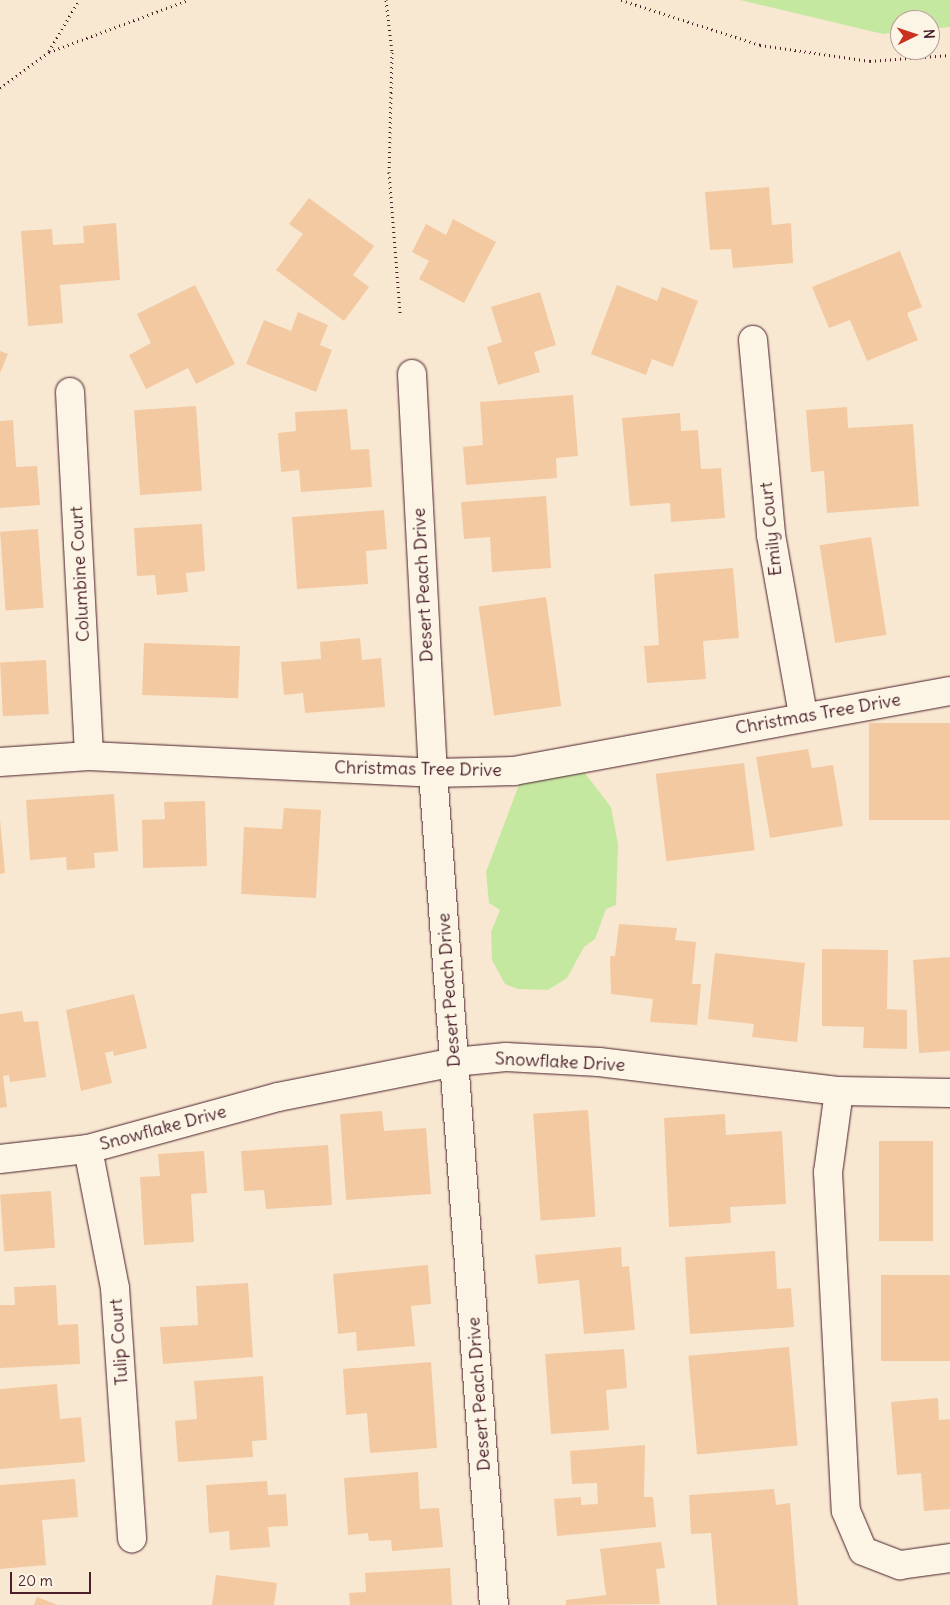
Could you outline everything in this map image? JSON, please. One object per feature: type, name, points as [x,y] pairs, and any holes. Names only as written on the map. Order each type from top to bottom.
[{"type":"street","name":"Emily Court","points":[[753,340],[772,544],[803,715]]},
{"type":"street","name":"Desert Peach Drive","points":[[412,374],[433,773],[494,1605]]},
{"type":"street","name":"Columbine Court","points":[[70,392],[89,756]]},
{"type":"street","name":"Christmas Tree Drive","points":[[0,762],[89,756],[433,773],[514,771],[803,715],[950,691]]},
{"type":"street","name":"Snowflake Drive","points":[[0,1159],[88,1149],[278,1097],[454,1062],[506,1057],[599,1062],[839,1091],[950,1093]]},
{"type":"street","points":[[839,1091],[828,1172],[846,1511],[863,1551],[900,1565],[950,1558]]},
{"type":"street","name":"Tulip Court","points":[[88,1149],[116,1288],[132,1538]]},
{"type":"path","points":[[49,52],[79,0]]},
{"type":"path","points":[[0,88],[49,52],[188,0]]},
{"type":"path","points":[[386,0],[392,52],[390,172],[400,313]]},
{"type":"path","points":[[621,0],[760,45],[870,61],[950,55]]},
{"type":"green space","points":[[740,0],[950,0],[950,27],[940,28],[940,10],[890,10],[890,33],[883,34]]},
{"type":"green space","points":[[581,768],[611,807],[618,844],[616,905],[606,909],[595,939],[584,947],[567,978],[548,990],[518,989],[505,984],[492,960],[491,932],[500,910],[489,903],[486,872],[520,782]]},
{"type":"building","points":[[769,187],[772,225],[791,223],[793,263],[733,268],[731,249],[710,250],[705,192]]},
{"type":"building","points":[[309,198],[374,246],[353,275],[369,287],[344,321],[276,270],[303,234],[289,224]]},
{"type":"building","points":[[453,219],[496,242],[464,303],[419,279],[429,261],[412,252],[426,224],[446,235]]},
{"type":"building","points":[[116,223],[120,280],[60,285],[63,323],[28,326],[21,231],[52,229],[53,245],[84,243],[83,226]]},
{"type":"building","points":[[900,251],[922,307],[907,313],[918,340],[867,361],[850,320],[829,328],[812,287]]},
{"type":"building","points":[[195,285],[235,364],[196,384],[188,368],[146,389],[129,355],[151,343],[137,314]]},
{"type":"building","points":[[617,285],[657,301],[662,287],[698,301],[673,367],[652,359],[646,375],[591,354]]},
{"type":"building","points":[[540,292],[556,345],[534,352],[540,372],[498,385],[487,347],[502,342],[491,307]]},
{"type":"building","points":[[298,312],[328,325],[320,345],[332,350],[316,392],[246,364],[264,320],[291,331]]},
{"type":"building","points":[[0,351],[8,354],[0,373]]},
{"type":"building","points":[[573,395],[578,456],[556,458],[557,478],[466,485],[463,447],[483,445],[480,402]]},
{"type":"building","points":[[196,406],[202,491],[140,495],[134,410]]},
{"type":"building","points":[[847,407],[848,428],[913,424],[919,506],[827,513],[824,471],[811,472],[806,410]]},
{"type":"building","points":[[347,409],[351,450],[369,449],[372,487],[301,492],[299,470],[281,472],[278,433],[296,431],[295,412]]},
{"type":"building","points":[[680,413],[681,431],[698,430],[701,469],[721,468],[725,518],[671,522],[670,503],[630,506],[622,418]]},
{"type":"building","points":[[13,420],[16,467],[37,466],[40,505],[0,508],[0,421]]},
{"type":"building","points":[[546,496],[551,568],[492,572],[490,537],[464,539],[461,502]]},
{"type":"building","points":[[384,510],[387,549],[366,551],[368,584],[297,589],[292,517]]},
{"type":"building","points":[[202,524],[205,571],[186,573],[188,592],[157,595],[155,575],[137,576],[134,528]]},
{"type":"building","points":[[38,529],[44,608],[6,610],[0,532]]},
{"type":"building","points":[[871,537],[886,635],[835,643],[820,545]]},
{"type":"building","points":[[733,568],[739,638],[703,641],[706,679],[647,683],[644,646],[659,645],[654,574]]},
{"type":"building","points":[[546,597],[561,706],[494,715],[479,606]]},
{"type":"building","points":[[360,638],[362,660],[381,658],[385,707],[305,713],[303,693],[284,695],[281,662],[321,659],[320,642]]},
{"type":"building","points":[[144,643],[240,646],[238,698],[142,695]]},
{"type":"building","points":[[46,660],[49,714],[3,716],[0,662]]},
{"type":"building","points":[[869,723],[950,723],[950,820],[869,820]]},
{"type":"building","points":[[808,749],[812,768],[833,765],[843,826],[770,838],[756,757]]},
{"type":"building","points":[[744,763],[755,850],[666,861],[656,774]]},
{"type":"building","points":[[114,794],[118,851],[94,853],[95,868],[67,870],[66,857],[30,860],[26,800]]},
{"type":"building","points":[[205,801],[207,866],[143,868],[142,820],[165,819],[164,802]]},
{"type":"building","points":[[284,808],[321,810],[316,898],[241,894],[244,827],[282,829]]},
{"type":"building","points":[[0,819],[5,873],[0,874]]},
{"type":"building","points":[[619,924],[677,928],[675,940],[696,942],[692,984],[701,984],[697,1025],[650,1022],[653,999],[611,994],[610,956],[615,956]]},
{"type":"building","points":[[822,949],[888,950],[887,1009],[907,1010],[907,1049],[863,1048],[864,1027],[822,1026]]},
{"type":"building","points":[[715,953],[805,963],[797,1042],[752,1037],[754,1024],[708,1019]]},
{"type":"building","points":[[950,957],[950,1051],[919,1053],[913,960]]},
{"type":"building","points":[[134,994],[147,1048],[114,1056],[113,1051],[105,1053],[112,1083],[81,1091],[66,1010]]},
{"type":"building","points":[[22,1011],[24,1022],[38,1021],[46,1077],[10,1082],[9,1075],[3,1076],[7,1107],[0,1108],[0,1014]]},
{"type":"building","points":[[588,1110],[595,1217],[541,1221],[533,1114]]},
{"type":"building","points":[[382,1111],[384,1131],[426,1128],[431,1194],[346,1200],[340,1114]]},
{"type":"building","points":[[725,1114],[726,1135],[782,1131],[786,1204],[730,1207],[731,1223],[669,1227],[664,1118]]},
{"type":"building","points":[[879,1141],[933,1141],[933,1241],[879,1241]]},
{"type":"building","points":[[328,1145],[332,1205],[266,1209],[264,1190],[244,1191],[241,1151]]},
{"type":"building","points":[[204,1151],[207,1193],[191,1194],[194,1242],[144,1245],[140,1177],[160,1176],[158,1154]]},
{"type":"building","points":[[51,1191],[55,1248],[4,1251],[0,1195]]},
{"type":"building","points":[[621,1247],[622,1267],[629,1266],[635,1330],[584,1334],[579,1280],[538,1284],[535,1255]]},
{"type":"building","points":[[775,1251],[777,1289],[791,1288],[794,1327],[690,1334],[685,1257]]},
{"type":"building","points":[[428,1265],[431,1304],[411,1306],[415,1346],[357,1351],[356,1332],[338,1334],[333,1274]]},
{"type":"building","points":[[881,1275],[950,1275],[950,1361],[881,1361]]},
{"type":"building","points":[[248,1283],[253,1357],[163,1364],[160,1327],[198,1325],[196,1286]]},
{"type":"building","points":[[56,1285],[58,1325],[78,1324],[80,1364],[0,1368],[0,1305],[15,1305],[14,1287]]},
{"type":"building","points":[[789,1347],[798,1446],[697,1454],[688,1356]]},
{"type":"building","points":[[624,1349],[627,1388],[606,1390],[609,1430],[551,1434],[545,1354]]},
{"type":"building","points":[[431,1362],[437,1448],[370,1453],[367,1413],[346,1415],[343,1369]]},
{"type":"building","points":[[263,1376],[267,1440],[252,1441],[253,1457],[178,1462],[175,1421],[197,1419],[194,1381]]},
{"type":"building","points":[[57,1384],[60,1419],[81,1417],[85,1462],[0,1469],[0,1389]]},
{"type":"building","points":[[938,1398],[939,1420],[950,1419],[950,1509],[924,1511],[921,1473],[897,1475],[891,1402]]},
{"type":"building","points":[[645,1445],[644,1497],[653,1497],[656,1527],[557,1536],[554,1499],[581,1497],[581,1505],[598,1504],[597,1483],[572,1484],[570,1451]]},
{"type":"building","points":[[418,1472],[420,1509],[439,1508],[443,1547],[392,1551],[391,1540],[369,1541],[368,1533],[348,1535],[344,1478]]},
{"type":"building","points":[[75,1479],[78,1517],[42,1520],[46,1565],[0,1569],[0,1485]]},
{"type":"building","points":[[267,1481],[268,1495],[286,1494],[288,1526],[268,1527],[270,1547],[230,1550],[229,1531],[209,1533],[206,1485]]},
{"type":"building","points":[[774,1489],[776,1505],[790,1503],[798,1605],[717,1605],[711,1533],[691,1534],[689,1495]]},
{"type":"building","points":[[661,1542],[665,1568],[656,1569],[660,1604],[566,1605],[566,1600],[606,1595],[600,1549]]},
{"type":"building","points":[[450,1568],[452,1605],[350,1605],[349,1593],[366,1592],[365,1573]]},
{"type":"building","points":[[216,1575],[277,1583],[274,1605],[212,1605]]},
{"type":"building","points":[[37,1597],[58,1605],[34,1605]]}]
